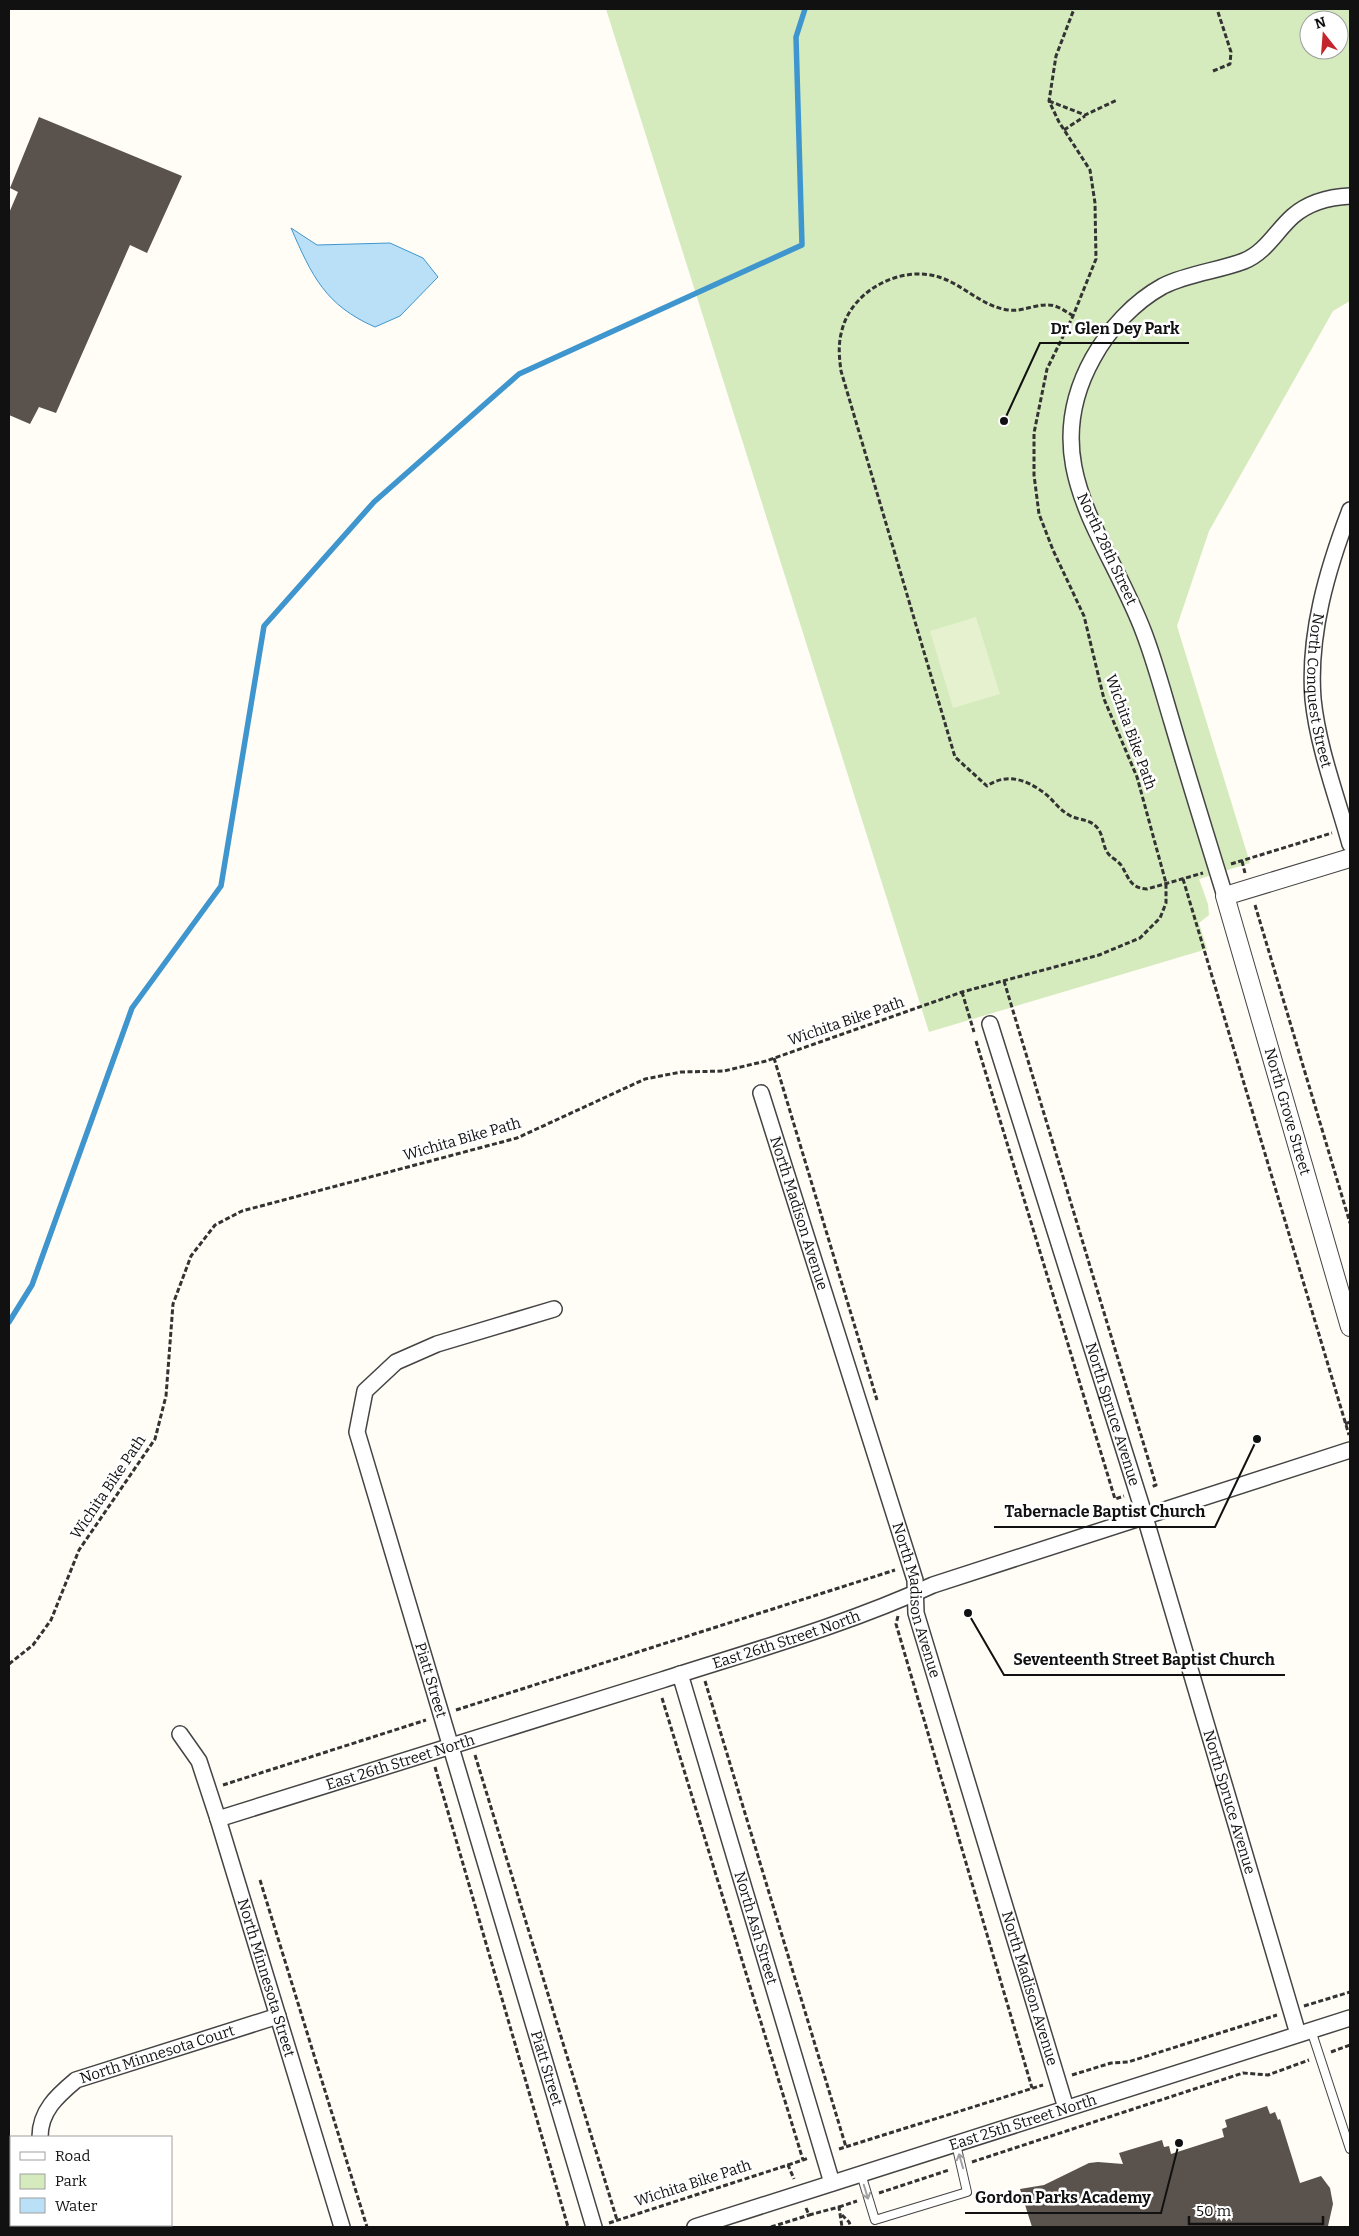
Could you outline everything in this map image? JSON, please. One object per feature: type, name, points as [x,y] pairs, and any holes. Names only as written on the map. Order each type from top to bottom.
[{"type":"street","name":"North 28th Street","points":[[1225,896],[1145,635],[1127,591],[1085,505],[1077,482],[1070,446],[1070,418],[1086,371],[1099,347],[1114,327],[1137,304],[1164,286],[1196,274],[1244,261],[1258,253],[1292,216],[1310,204],[1350,196]]},
{"type":"street","name":"North Conquest Street","points":[[1350,510],[1335,550],[1324,591],[1312,662],[1313,700],[1322,745],[1350,844]]},
{"type":"street","points":[[1225,896],[1350,858]]},
{"type":"street","name":"North Grove Street","points":[[1225,896],[1350,1327]]},
{"type":"street","name":"North Spruce Avenue","points":[[990,1024],[1145,1517],[1291,2010],[1305,2032]]},
{"type":"street","name":"North Madison Avenue","points":[[761,1094],[915,1580],[916,1613],[1066,2108]]},
{"type":"street","name":"Piatt Street","points":[[554,1309],[437,1344],[396,1362],[365,1390],[357,1432],[450,1747],[600,2225]]},
{"type":"street","name":"East 26th Street North","points":[[218,1819],[680,1674],[893,1603],[933,1585],[1350,1450]]},
{"type":"street","name":"North Ash Street","points":[[680,1674],[832,2183]]},
{"type":"street","name":"North Minnesota Street","points":[[180,1734],[199,1761],[342,2227]]},
{"type":"street","name":"North Minnesota Court","points":[[40,2136],[40,2123],[54,2098],[76,2080],[278,2016]]},
{"type":"street","name":"East 25th Street North","points":[[695,2227],[1350,2018]]},
{"type":"lane","points":[[1305,2032],[1320,2056],[1350,2149]]},
{"type":"lane","points":[[861,2174],[875,2220],[967,2192],[956,2144]]},
{"type":"path","points":[[1074,9],[1056,56],[1049,101],[1085,116]]},
{"type":"path","points":[[1213,71],[1230,64],[1232,52],[1217,9]]},
{"type":"path","points":[[1064,130],[1085,116],[1117,100]]},
{"type":"path","name":"Wichita Bike Path","points":[[9,1664],[33,1645],[51,1620],[80,1550],[155,1439],[166,1396],[173,1304],[191,1256],[215,1225],[242,1211],[517,1138],[645,1079],[681,1072],[724,1072],[774,1058],[962,992],[1099,955],[1140,938],[1160,918],[1166,903],[1166,883],[1137,777],[1104,699],[1084,616],[1053,550],[1039,514],[1034,475],[1034,433],[1040,394],[1047,369],[1074,316],[1096,259],[1095,203],[1090,170],[1064,130],[1049,101]]},
{"type":"path","points":[[1074,316],[1049,304],[1027,310],[1008,310],[985,304],[956,284],[938,276],[916,274],[898,277],[881,283],[864,294],[852,308],[842,328],[838,350],[841,371],[955,757],[987,786],[999,778],[1021,780],[1044,793],[1055,806],[1071,817],[1086,819],[1098,830],[1107,852],[1120,865],[1126,879],[1140,889],[1147,889],[1183,879],[1346,829]]},
{"type":"path","points":[[1242,861],[1350,1223]]},
{"type":"path","points":[[1183,879],[1350,1440]]},
{"type":"path","points":[[774,1058],[880,1408]]},
{"type":"path","points":[[1345,1424],[1350,1422]]},
{"type":"path","points":[[222,1786],[910,1565]]},
{"type":"path","points":[[898,1613],[896,1624],[1032,2088]]},
{"type":"path","points":[[704,1681],[846,2147]]},
{"type":"path","points":[[662,1698],[803,2160]]},
{"type":"path","points":[[260,1880],[366,2227]]},
{"type":"path","name":"Wichita Bike Path","points":[[600,2225],[1111,2063],[1128,2062],[1350,1992]]},
{"type":"path","points":[[771,2227],[838,2207],[1243,2072],[1268,2075],[1350,2045]]},
{"type":"path","points":[[788,2165],[794,2179]]},
{"type":"path","points":[[805,2204],[809,2215]]},
{"type":"path","points":[[838,2207],[842,2227]]},
{"type":"path","points":[[841,2215],[849,2222],[851,2227]]},
{"type":"green space","points":[[606,9],[1350,9],[1350,301],[1333,311],[1209,531],[1177,626],[1250,863],[1199,879],[1208,904],[1209,915],[1199,923],[1207,949],[929,1032]]},
{"type":"green space","points":[[976,617],[1000,694],[953,708],[930,631]]},
{"type":"water","points":[[291,228],[317,245],[390,243],[423,258],[438,277],[400,316],[375,327],[344,309],[332,299],[314,275]]},
{"type":"building","points":[[39,117],[182,176],[147,253],[130,245],[56,413],[39,407],[30,424],[9,415],[9,213],[18,192],[10,188]]},
{"type":"building","points":[[1267,2106],[1270,2114],[1275,2112],[1278,2120],[1280,2119],[1300,2183],[1321,2176],[1330,2188],[1333,2204],[1328,2226],[1032,2227],[1020,2189],[1044,2185],[1089,2163],[1123,2164],[1119,2153],[1162,2140],[1164,2147],[1169,2146],[1171,2154],[1224,2137],[1222,2129],[1227,2127],[1225,2120]]},
{"type":"waterway","points":[[9,1322],[32,1285],[132,1008],[221,886],[264,626],[374,502],[519,374],[802,245],[796,37],[805,9]]},
{"type":"place","name":"Dr. Glen Dey Park","points":[[1004,421]]},
{"type":"place","name":"Tabernacle Baptist Church","points":[[1257,1439]]},
{"type":"place","name":"Seventeenth Street Baptist Church","points":[[968,1613]]},
{"type":"place","name":"Gordon Parks Academy","points":[[1179,2143]]}]
